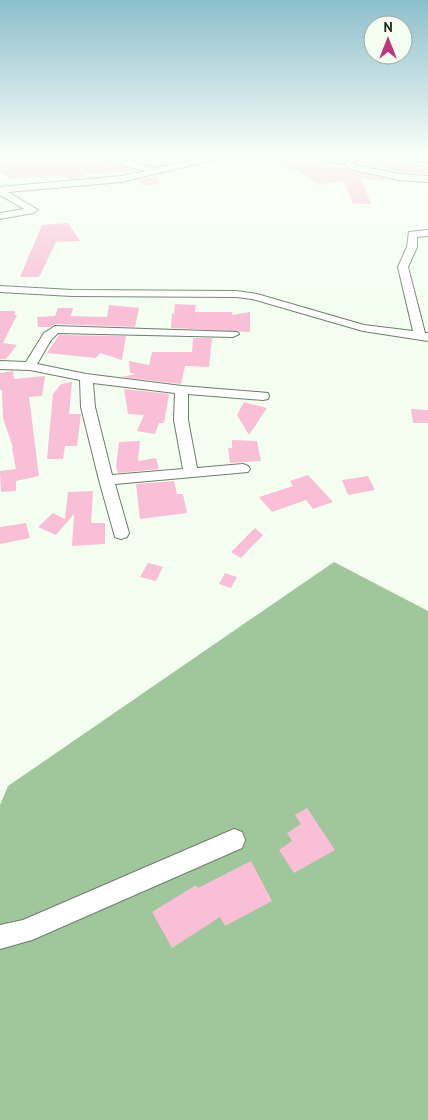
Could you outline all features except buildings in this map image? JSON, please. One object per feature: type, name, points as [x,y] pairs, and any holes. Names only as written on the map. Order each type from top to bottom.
[{"type":"street","points":[[0,216],[33,210],[28,207]]},
{"type":"street","points":[[424,336],[416,319],[404,264],[412,247],[412,234],[428,233]]},
{"type":"street","points":[[0,290],[236,294],[253,296],[364,328],[424,336]]},
{"type":"street","points":[[416,319],[428,312]]},
{"type":"street","points":[[30,366],[47,334],[55,329],[233,334]]},
{"type":"street","points":[[0,365],[30,366],[86,378],[182,390],[263,396]]},
{"type":"street","points":[[86,378],[88,407],[121,533]]},
{"type":"street","points":[[182,390],[181,420],[190,474]]},
{"type":"street","points":[[106,480],[243,468]]},
{"type":"street","points":[[0,936],[24,932],[234,840]]},
{"type":"green space","points":[[334,562],[428,611],[428,1120],[0,1120],[0,805],[8,786]]}]
